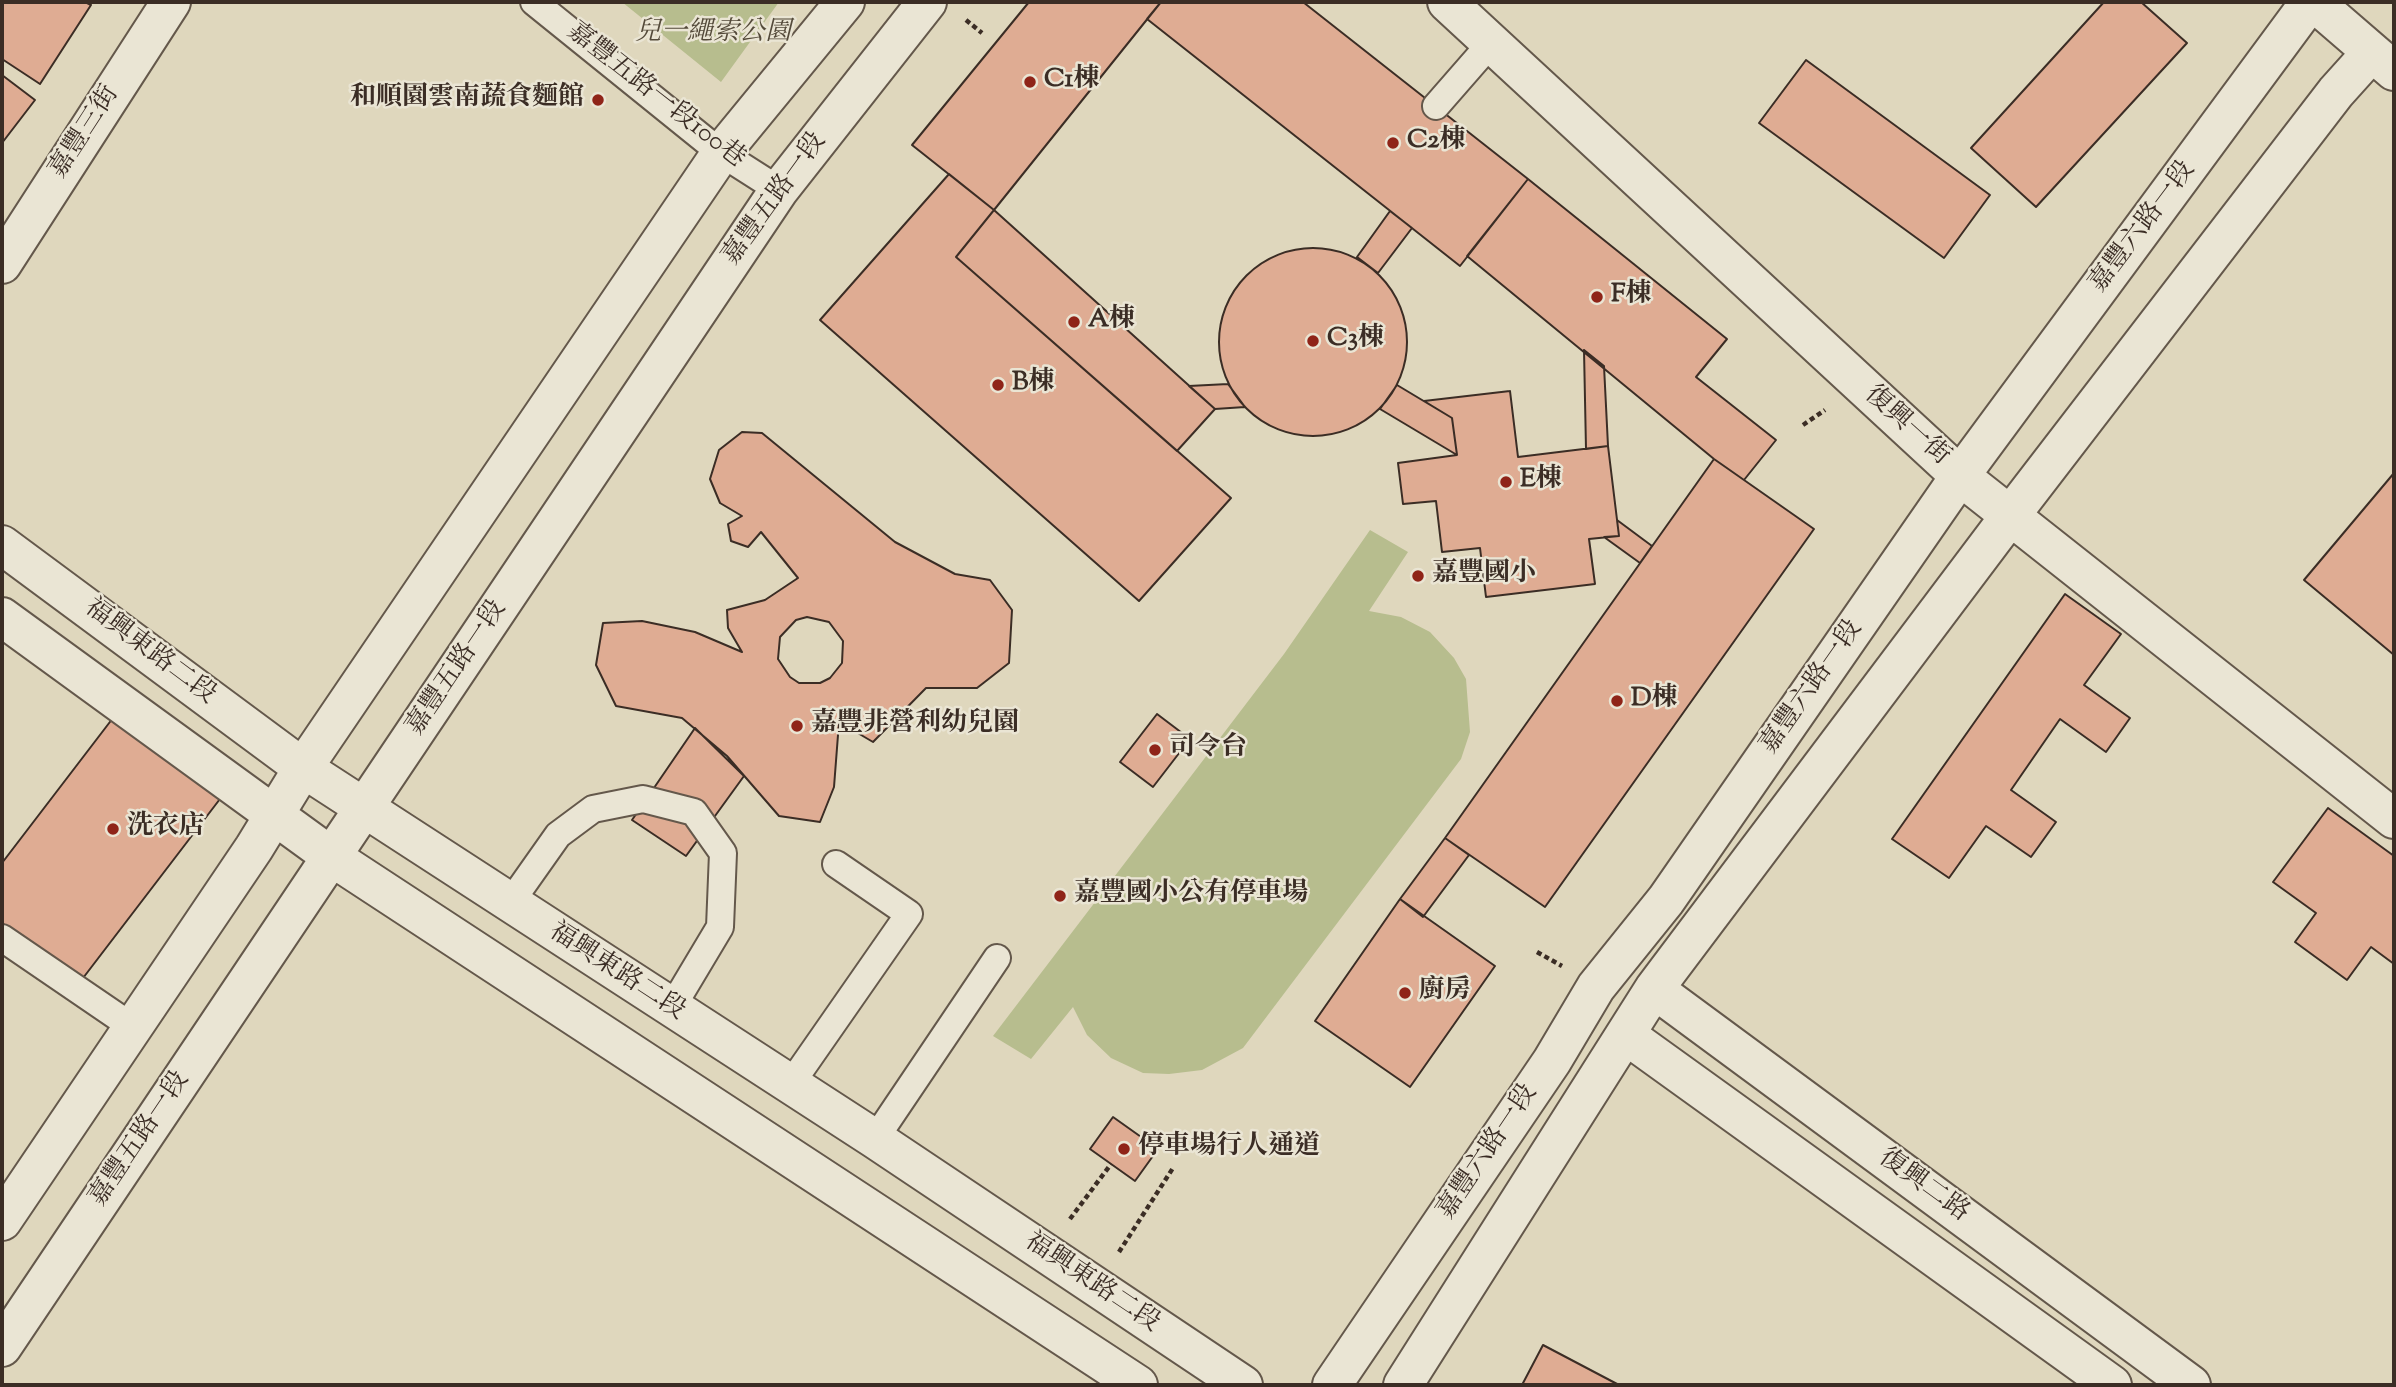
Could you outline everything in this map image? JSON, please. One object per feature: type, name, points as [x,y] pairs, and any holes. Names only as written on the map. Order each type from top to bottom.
[{"type":"street","name":"嘉豐三街","points":[[2,264],[171,2]]},
{"type":"street","points":[[2,1221],[134,1028],[274,817],[303,768],[721,153],[845,2]]},
{"type":"street","name":"嘉豐五路一段","points":[[2,1347],[779,190],[927,2]]},
{"type":"street","name":"復興一街","points":[[1447,2],[1960,476],[2394,819]]},
{"type":"street","points":[[2312,2],[2383,62]]},
{"type":"street","name":"嘉豐六路一段","points":[[1332,1385],[1552,1061],[1596,986],[1666,900],[1960,476],[2312,2]]},
{"type":"street","name":"嘉豐六路一段","points":[[1403,1385],[1654,989],[2010,516],[2336,92],[2383,62]]},
{"type":"street","name":"福興東路二段","points":[[2,545],[303,768],[875,1139],[1243,1385]]},
{"type":"street","points":[[2,617],[332,857],[1138,1385]]},
{"type":"street","name":"復興二路","points":[[1654,989],[2191,1385]]},
{"type":"street","name":"復興二路","points":[[1626,1035],[2112,1385]]},
{"type":"lane","name":"嘉豐五路一段100巷","points":[[534,2],[721,153],[779,190]]},
{"type":"lane","points":[[1436,106],[1491,43]]},
{"type":"lane","points":[[510,903],[558,835],[593,809],[643,799],[694,812],[723,853],[720,927],[671,1009]]},
{"type":"lane","points":[[790,1085],[909,914],[836,864]]},
{"type":"lane","points":[[2,937],[134,1028]]},
{"type":"lane","points":[[875,1139],[997,958]]},
{"type":"path","points":[[1066,1225],[1111,1164]]},
{"type":"path","points":[[1115,1258],[1173,1168]]},
{"type":"green space","name":"兒一繩索公園","points":[[622,2],[779,2],[721,82]]},
{"type":"green space","points":[[1370,530],[1408,552],[1369,611],[1401,617],[1430,632],[1454,658],[1466,679],[1470,732],[1461,759],[1243,1048],[1202,1070],[1169,1074],[1143,1073],[1111,1058],[1087,1035],[1073,1007],[1031,1059],[993,1036],[1284,654]]},
{"type":"building","points":[[2,2],[85,2],[91,5],[40,84],[2,59]]},
{"type":"building","name":"C1棟","points":[[1029,2],[1161,2],[994,210],[912,145]]},
{"type":"building","name":"C2棟","points":[[1161,2],[1303,2],[1528,179],[1460,266],[1147,19]]},
{"type":"building","points":[[2104,2],[2141,2],[2187,43],[2036,207],[1971,148]]},
{"type":"building","points":[[1806,60],[1990,195],[1944,258],[1759,123]]},
{"type":"building","points":[[2,75],[35,100],[2,143]]},
{"type":"building","name":"B棟","points":[[949,174],[994,210],[956,257],[1231,498],[1139,601],[820,320]]},
{"type":"building","name":"F棟","points":[[1528,179],[1727,339],[1696,377],[1776,440],[1744,480],[1714,459],[1467,256]]},
{"type":"building","name":"A棟","points":[[994,210],[1215,409],[1177,451],[956,257]]},
{"type":"building","points":[[1390,211],[1412,228],[1378,273],[1357,257]]},
{"type":"building","name":"C3棟","points":[[1313,248],[1349,255],[1379,276],[1400,306],[1407,342],[1400,378],[1379,408],[1349,429],[1313,436],[1277,429],[1247,408],[1226,378],[1219,342],[1226,306],[1247,276],[1277,255]]},
{"type":"building","points":[[1584,350],[1604,366],[1608,446],[1586,449]]},
{"type":"building","points":[[1228,384],[1245,407],[1215,409],[1189,386]]},
{"type":"building","points":[[1397,385],[1452,418],[1457,455],[1380,409]]},
{"type":"building","name":"E棟","points":[[1510,391],[1518,457],[1608,446],[1619,536],[1589,539],[1595,584],[1486,597],[1480,548],[1442,552],[1436,501],[1403,504],[1398,463],[1457,455],[1452,418],[1424,401]]},
{"type":"building","points":[[742,432],[762,433],[895,542],[955,574],[990,580],[1012,610],[1009,663],[977,688],[926,688],[873,742],[839,722],[834,787],[820,822],[779,816],[727,756],[682,718],[616,706],[596,665],[603,623],[642,621],[695,632],[742,652],[728,628],[727,610],[765,600],[798,578],[761,532],[748,547],[731,541],[728,524],[742,516],[720,503],[710,479],[719,450]],"holes":[[[807,617],[829,622],[843,641],[842,663],[830,678],[820,683],[799,683],[790,677],[778,659],[780,637],[796,620]]]},
{"type":"building","name":"D棟","points":[[1714,459],[1814,529],[1545,907],[1445,838]]},
{"type":"building","points":[[2394,473],[2394,655],[2304,580]]},
{"type":"building","points":[[1617,520],[1652,546],[1640,563],[1604,537],[1619,536]]},
{"type":"building","points":[[2065,594],[2121,634],[2084,685],[2130,718],[2106,752],[2060,719],[2011,790],[2056,822],[2031,857],[1986,826],[1949,878],[1892,839]]},
{"type":"building","name":"洗衣店","points":[[116,714],[223,795],[80,982],[2,923],[2,863]]},
{"type":"building","name":"司令台","points":[[1157,714],[1190,739],[1153,787],[1120,762]]},
{"type":"building","points":[[695,728],[744,776],[686,856],[632,820]]},
{"type":"building","points":[[2328,808],[2394,856],[2394,964],[2371,947],[2347,980],[2295,942],[2316,913],[2273,882]]},
{"type":"building","points":[[1445,838],[1469,855],[1423,917],[1400,899]]},
{"type":"building","name":"廚房","points":[[1400,899],[1495,966],[1410,1087],[1315,1021]]},
{"type":"building","name":"停車場行人通道","points":[[1113,1117],[1158,1149],[1135,1181],[1090,1149]]},
{"type":"building","points":[[1543,1345],[1619,1385],[1522,1385]]},
{"type":"place","name":"C1棟","points":[[1030,82]]},
{"type":"place","name":"和順園雲南蔬食麵館","points":[[598,100]]},
{"type":"place","name":"C2棟","points":[[1393,143]]},
{"type":"place","name":"F棟","points":[[1597,297]]},
{"type":"place","name":"A棟","points":[[1074,322]]},
{"type":"place","name":"C3棟","points":[[1313,341]]},
{"type":"place","name":"B棟","points":[[998,385]]},
{"type":"place","name":"E棟","points":[[1506,482]]},
{"type":"place","name":"嘉豐國小","points":[[1418,576]]},
{"type":"place","name":"D棟","points":[[1617,701]]},
{"type":"place","name":"嘉豐非營利幼兒園","points":[[797,726]]},
{"type":"place","name":"司令台","points":[[1155,750]]},
{"type":"place","name":"洗衣店","points":[[113,829]]},
{"type":"place","name":"嘉豐國小公有停車場","points":[[1060,896]]},
{"type":"place","name":"廚房","points":[[1405,993]]},
{"type":"place","name":"停車場行人通道","points":[[1124,1149]]}]
